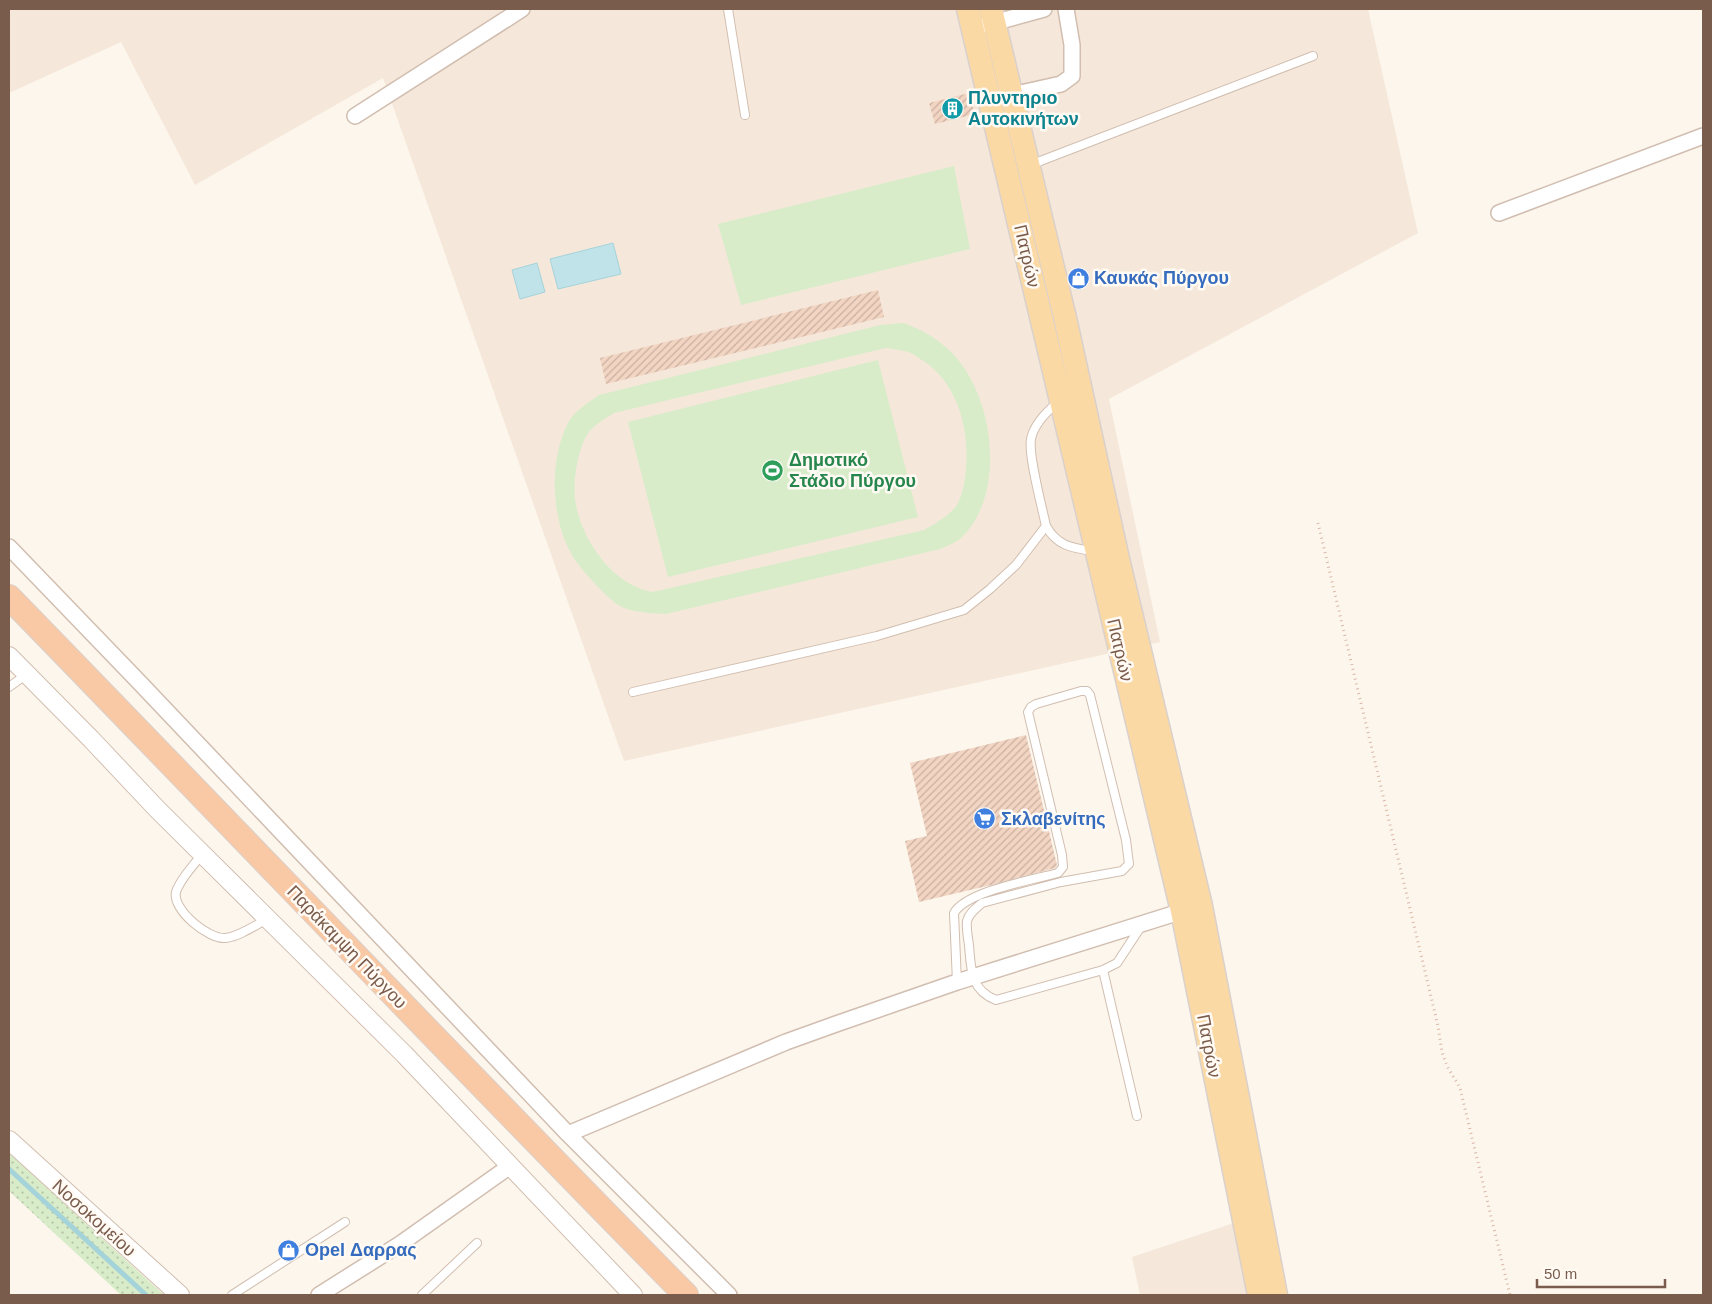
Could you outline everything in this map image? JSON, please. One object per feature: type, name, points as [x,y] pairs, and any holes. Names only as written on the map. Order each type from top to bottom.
[{"type":"highway","name":"Παράκαμψη Πύργου","points":[[9,598],[199,792],[508,1115],[686,1295]]},
{"type":"main road","name":"Πατρών","points":[[982,17],[1061,399],[1097,552],[1130,652]]},
{"type":"main road","name":"Πατρών","points":[[1000,97],[1028,166],[1065,318],[1130,652],[1192,908],[1276,1295]]},
{"type":"main road","name":"Πατρών","points":[[1192,908],[1258,1295]]},
{"type":"street","points":[[356,116],[522,9]]},
{"type":"street","points":[[982,17],[1044,9]]},
{"type":"street","points":[[1000,97],[1062,84],[1072,76],[1072,45],[1066,9]]},
{"type":"street","points":[[1499,213],[1703,136]]},
{"type":"street","points":[[9,547],[568,1134],[729,1295]]},
{"type":"street","points":[[9,656],[202,854],[404,1054],[633,1295]]},
{"type":"street","points":[[568,1134],[786,1042],[965,980],[1192,908]]},
{"type":"street","name":"Νοσοκομείου","points":[[9,1140],[180,1295]]},
{"type":"street","points":[[319,1295],[400,1244],[510,1166]]},
{"type":"lane","points":[[728,9],[745,115]]},
{"type":"lane","points":[[1028,166],[1313,56]]},
{"type":"lane","points":[[1061,399],[1046,412],[1035,429],[1030,447],[1046,526],[1051,534],[1063,545],[1097,552]]},
{"type":"lane","points":[[633,692],[877,636],[964,610],[1016,565],[1046,526]]},
{"type":"lane","points":[[9,687],[27,674]]},
{"type":"lane","points":[[965,980],[967,922],[972,912],[982,903],[1061,882],[1122,871],[1129,864],[1126,840],[1090,695],[1087,692],[1081,691],[1036,704],[1028,712],[1062,855],[1063,869],[1058,873],[981,894],[958,907],[954,913],[965,980],[988,997],[996,1000],[1103,970],[1117,963],[1143,923]]},
{"type":"lane","points":[[202,854],[182,881],[176,894],[178,904],[185,914],[205,932],[215,937],[224,938],[235,936],[267,919]]},
{"type":"lane","points":[[1103,970],[1137,1116]]},
{"type":"lane","points":[[232,1295],[345,1222]]},
{"type":"lane","points":[[422,1295],[477,1243]]},
{"type":"path","points":[[1318,523],[1438,1026],[1442,1052],[1447,1066],[1460,1088],[1510,1295]]},
{"type":"shaded area","points":[[9,9],[1368,9],[1418,233],[1109,399],[1160,642],[624,761],[383,78],[195,185],[121,42],[9,93]]},
{"type":"shaded area","points":[[1237,1222],[1253,1295],[1140,1295],[1132,1257]]},
{"type":"green space","points":[[954,166],[970,249],[741,305],[718,224]]},
{"type":"green space","points":[[903,323],[933,337],[949,350],[964,368],[976,391],[985,416],[990,443],[990,470],[985,496],[976,519],[961,538],[940,549],[666,614],[639,612],[620,606],[588,577],[575,560],[567,545],[561,529],[555,492],[557,455],[562,438],[568,423],[586,404],[599,395],[880,325]],"holes":[[[886,348],[910,353],[925,362],[946,383],[959,409],[966,438],[964,482],[957,505],[942,519],[924,530],[653,592],[625,581],[602,560],[586,533],[580,519],[575,497],[575,479],[580,450],[587,435],[596,425],[614,413]]]},
{"type":"green space","name":"Δημοτικό Στάδιο Πύργου","points":[[878,360],[918,517],[668,577],[628,422]]},
{"type":"green space","points":[[9,1153],[164,1295],[121,1295],[9,1191]]},
{"type":"water","points":[[613,243],[621,274],[558,289],[550,259]]},
{"type":"water","points":[[537,263],[545,292],[520,299],[512,270]]},
{"type":"building","name":"Πλυντηριο Αυτοκινήτων","points":[[969,93],[975,114],[935,124],[929,103]]},
{"type":"building","points":[[878,290],[884,317],[606,384],[600,358]]},
{"type":"building","name":"Σκλαβενίτης","points":[[1026,735],[1057,865],[1055,868],[919,902],[905,841],[927,836],[910,763]]},
{"type":"waterway","points":[[9,1169],[146,1295]]},
{"type":"place","name":"Πλυντηριο Αυτοκινήτων","points":[[952,108]]},
{"type":"place","name":"Καυκάς Πύργου","points":[[1078,278]]},
{"type":"place","name":"Δημοτικό Στάδιο Πύργου","points":[[773,470]]},
{"type":"place","name":"Σκλαβενίτης","points":[[985,819]]},
{"type":"place","name":"Opel Δαρρας","points":[[289,1250]]}]
